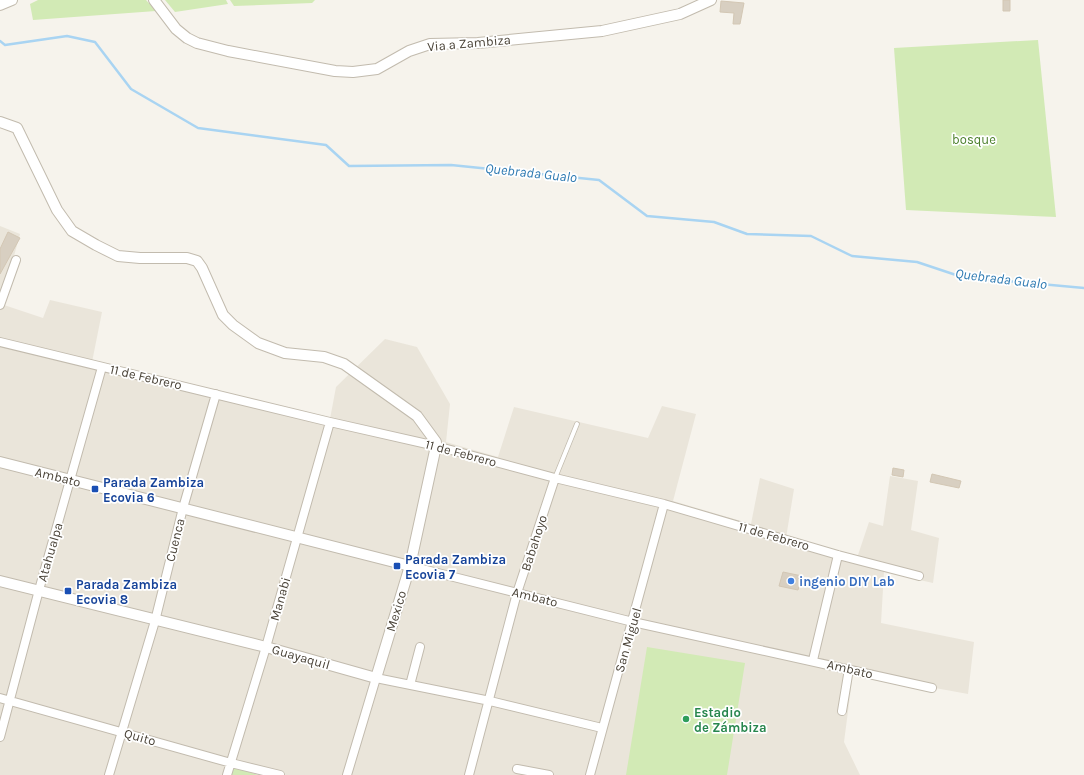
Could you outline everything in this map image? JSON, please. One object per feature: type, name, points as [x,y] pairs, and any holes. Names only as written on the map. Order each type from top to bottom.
[{"type":"street","points":[[0,5],[12,0]]},
{"type":"street","name":"Via a Zambiza","points":[[154,0],[176,29],[197,44],[228,51],[353,72],[377,69],[409,51],[430,44],[478,42],[602,31],[680,14],[711,0]]},
{"type":"street","points":[[0,122],[17,128],[57,210],[66,225],[76,234],[118,256],[140,258],[187,258],[197,262],[202,268],[223,315],[233,325],[258,343],[285,353],[324,357],[344,364],[416,416],[436,442],[436,446]]},
{"type":"street","points":[[0,304],[16,260]]},
{"type":"street","name":"11 de Febrero","points":[[0,342],[330,422],[436,446],[555,478],[664,504],[838,555],[919,576]]},
{"type":"street","name":"Atahualpa","points":[[0,737],[11,701],[39,590],[102,367]]},
{"type":"street","name":"Cuenca","points":[[109,775],[155,621],[183,508],[216,394]]},
{"type":"street","name":"Manabi","points":[[228,775],[330,422]]},
{"type":"street","name":"Mexico","points":[[347,775],[410,566],[436,446]]},
{"type":"street","name":"Ambato","points":[[0,462],[633,622],[813,660],[932,688]]},
{"type":"street","name":"Babahoyo","points":[[469,775],[490,700],[517,592],[555,478]]},
{"type":"street","name":"San Miguel","points":[[590,775],[664,504]]},
{"type":"street","points":[[813,660],[838,555]]},
{"type":"street","name":"Guayaquil","points":[[0,581],[155,621],[266,647],[376,678],[490,700],[602,728]]},
{"type":"street","points":[[410,685],[420,646]]},
{"type":"street","points":[[842,711],[849,669]]},
{"type":"street","name":"Quito","points":[[0,698],[122,731],[231,763],[280,775]]},
{"type":"street","points":[[517,769],[549,775]]},
{"type":"lane","points":[[555,478],[577,424]]},
{"type":"shaded area","points":[[0,226],[20,234],[1,304],[43,318],[50,300],[102,312],[92,362],[330,419],[336,387],[385,339],[417,347],[450,404],[446,442],[498,457],[514,407],[648,438],[662,406],[696,414],[673,501],[751,524],[760,478],[794,489],[786,538],[856,561],[869,522],[883,526],[890,476],[918,481],[911,530],[939,538],[933,583],[884,572],[881,623],[974,642],[968,694],[853,673],[844,742],[860,775],[286,775],[231,760],[227,775],[0,775]]},
{"type":"green space","points":[[38,0],[146,0],[156,11],[33,20],[30,4]]},
{"type":"green space","points":[[165,0],[226,0],[228,4],[175,12]]},
{"type":"green space","points":[[230,0],[315,0],[312,3],[234,6]]},
{"type":"green space","name":"bosque","points":[[1038,40],[1056,217],[906,210],[894,48]]},
{"type":"green space","name":"Estadio de Zámbiza","points":[[647,647],[745,663],[727,775],[626,775]]},
{"type":"green space","points":[[233,767],[258,775],[231,775]]},
{"type":"building","points":[[1003,0],[1010,0],[1010,11],[1003,11]]},
{"type":"building","points":[[721,1],[744,3],[740,24],[733,24],[734,13],[720,12]]},
{"type":"building","points":[[8,232],[20,238],[0,274],[0,249]]},
{"type":"building","points":[[893,468],[904,470],[903,477],[892,475]]},
{"type":"building","points":[[932,474],[961,481],[959,488],[930,482]]},
{"type":"building","name":"ingenio DIY Lab","points":[[783,572],[802,576],[798,590],[779,586]]},
{"type":"waterway","name":"Quebrada Gualo","points":[[0,41],[5,45],[67,36],[95,42],[131,89],[198,128],[326,145],[349,166],[451,165],[599,180],[647,216],[714,222],[747,234],[811,236],[852,256],[917,262],[962,277],[1084,288]]},
{"type":"place","name":"Parada Zambiza Ecovia 6","points":[[95,489]]},
{"type":"place","name":"Parada Zambiza Ecovia 7","points":[[397,566]]},
{"type":"place","name":"ingenio DIY Lab","points":[[791,581]]},
{"type":"place","name":"Parada Zambiza Ecovia 8","points":[[68,591]]},
{"type":"place","name":"Estadio de Zámbiza","points":[[686,719]]}]
